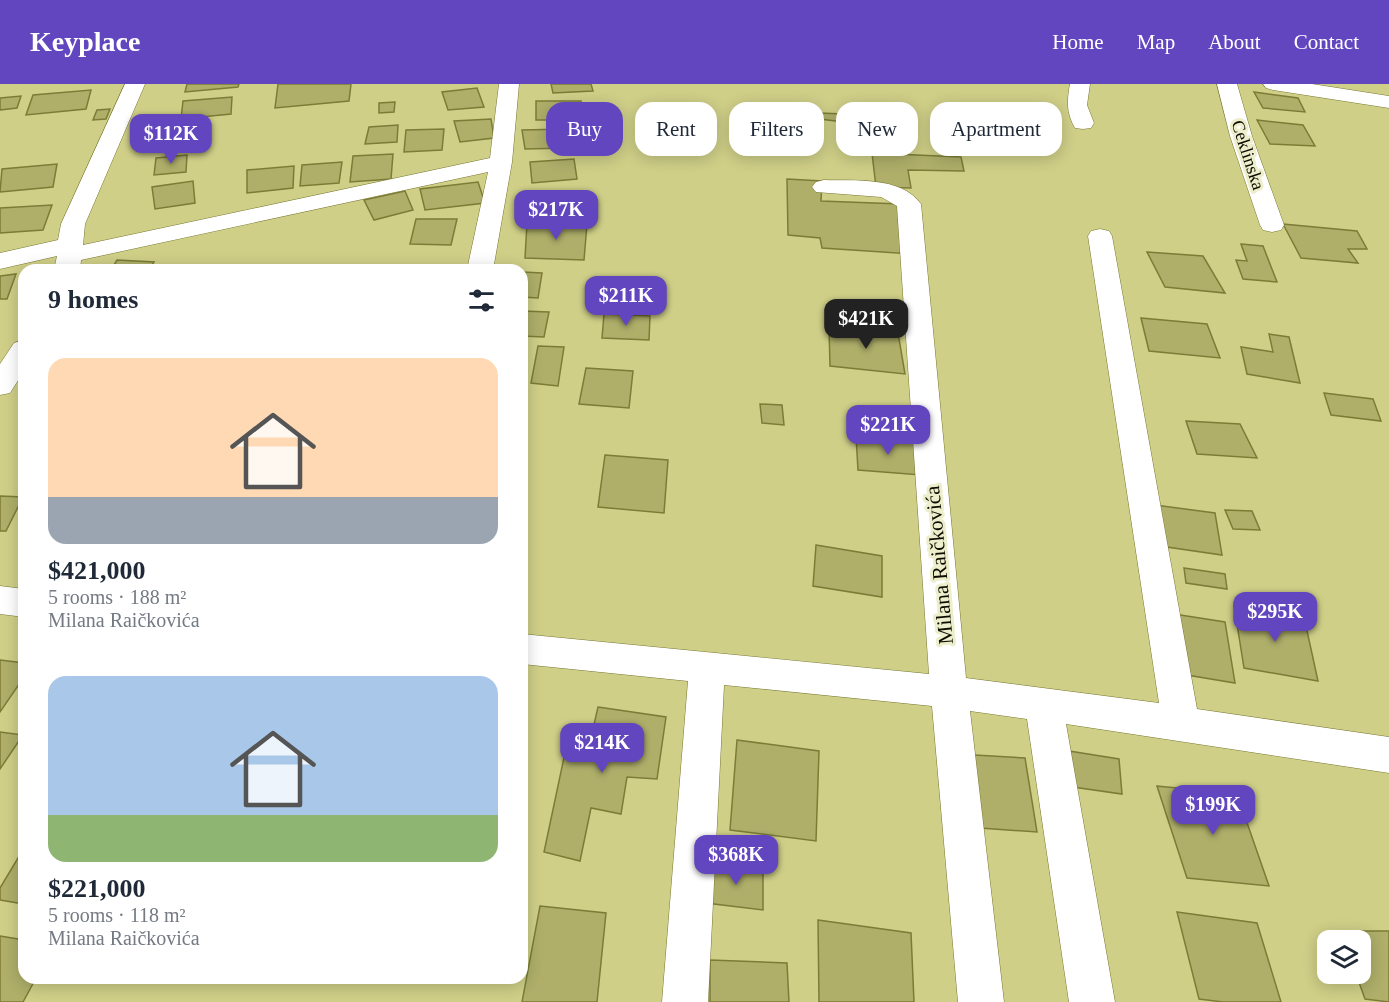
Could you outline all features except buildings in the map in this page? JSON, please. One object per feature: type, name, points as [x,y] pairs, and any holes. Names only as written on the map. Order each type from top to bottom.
[{"type":"street","points":[[70,257],[73,224],[135,84]]},
{"type":"street","points":[[481,264],[501,162],[509,84]]},
{"type":"street","points":[[1080,84],[1077,105],[1083,123]]},
{"type":"street","name":"Ceklinska","points":[[1227,84],[1241,136],[1272,225]]},
{"type":"street","points":[[1272,84],[1389,102]]},
{"type":"street","points":[[0,261],[70,257],[501,162]]},
{"type":"street","name":"Milana Raičkovića","points":[[824,187],[890,192],[904,197],[909,204],[949,692],[981,1002]]},
{"type":"street","points":[[1100,236],[1181,723]]},
{"type":"street","points":[[0,386],[18,358]]},
{"type":"street","points":[[0,600],[18,602]]},
{"type":"street","points":[[528,650],[949,692],[1181,723],[1389,755]]},
{"type":"street","points":[[685,1002],[707,666]]},
{"type":"street","points":[[1044,705],[1092,1002]]}]
